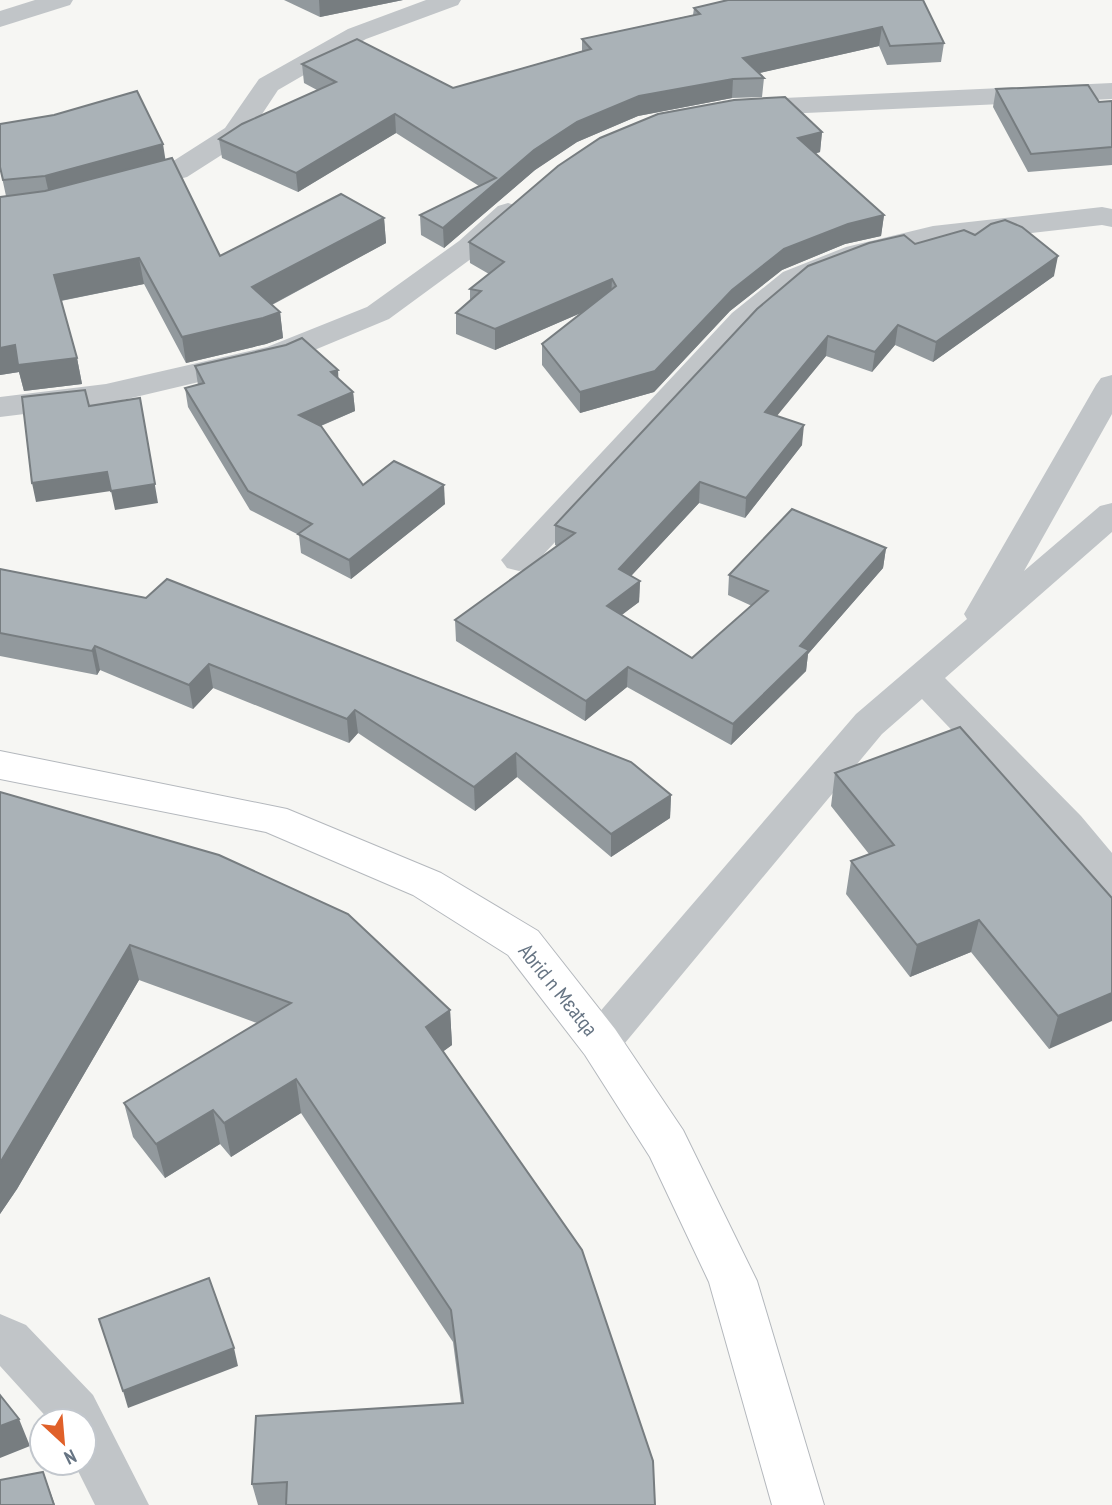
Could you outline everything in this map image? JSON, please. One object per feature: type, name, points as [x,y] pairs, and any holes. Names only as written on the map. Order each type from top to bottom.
[{"type":"main road","name":"Abrid n Mɛatqa","points":[[0,765],[273,819],[426,884],[523,943],[600,1042],[667,1143],[733,1281],[798,1505]]},
{"type":"street","points":[[0,19],[61,0]]},
{"type":"street","points":[[101,192],[177,171],[235,134],[268,85],[357,34],[449,0]]},
{"type":"street","points":[[718,111],[856,101],[1112,91]]},
{"type":"street","points":[[0,407],[106,394],[277,354],[378,313],[469,247],[527,195]]},
{"type":"street","points":[[519,560],[743,320],[794,278],[856,253],[933,235],[1102,216],[1112,218]]},
{"type":"street","points":[[968,639],[1112,385]]},
{"type":"street","points":[[600,1042],[869,724],[1112,514]]},
{"type":"street","points":[[923,678],[1067,825],[1112,881]]},
{"type":"street","points":[[0,1337],[9,1342],[70,1407]]},
{"type":"street","points":[[98,1457],[123,1505]]},
{"type":"building","points":[[728,0],[923,0],[944,43],[890,46],[882,27],[743,58],[764,78],[733,79],[639,96],[577,122],[534,150],[443,228],[420,215],[496,178],[395,114],[296,173],[219,139],[242,124],[336,82],[302,64],[357,39],[453,88],[591,49],[582,39],[700,14],[694,8]]},
{"type":"building","points":[[1088,85],[1099,102],[1112,101],[1112,147],[1031,154],[996,89]]},
{"type":"building","points":[[137,91],[163,144],[45,176],[3,180],[0,167],[0,124],[54,115]]},
{"type":"building","points":[[785,97],[822,132],[798,138],[884,215],[848,224],[784,249],[732,290],[655,371],[580,392],[542,344],[616,286],[612,279],[495,329],[456,313],[481,291],[470,289],[504,262],[469,242],[558,166],[600,138],[658,114],[734,100]]},
{"type":"building","points":[[172,158],[220,256],[341,194],[384,218],[252,287],[280,312],[182,337],[139,258],[54,275],[77,358],[18,365],[15,345],[0,348],[0,197],[45,191]]},
{"type":"building","points":[[1005,220],[1022,227],[1058,256],[936,342],[898,325],[875,352],[828,336],[765,412],[804,425],[746,498],[700,482],[619,569],[640,581],[607,606],[692,658],[768,591],[729,575],[792,509],[886,548],[800,646],[809,650],[733,724],[628,667],[586,701],[455,620],[575,533],[555,525],[757,309],[808,266],[869,243],[904,235],[915,244],[964,230],[975,235],[991,224]]},
{"type":"building","points":[[302,338],[338,370],[331,372],[353,392],[299,415],[321,426],[363,485],[394,461],[444,485],[349,560],[298,534],[312,524],[248,491],[185,388],[204,383],[195,366],[286,345]]},
{"type":"building","points":[[85,390],[89,406],[140,398],[155,484],[111,491],[107,472],[32,483],[22,397]]},
{"type":"building","points":[[0,569],[146,598],[167,579],[631,762],[671,795],[611,834],[516,753],[474,787],[355,710],[347,719],[209,664],[189,685],[95,646],[92,651],[0,633]]},
{"type":"building","points":[[960,727],[1112,898],[1112,993],[1058,1016],[979,920],[917,945],[851,861],[894,845],[835,773]]},
{"type":"building","points":[[0,792],[219,855],[348,914],[450,1010],[426,1027],[582,1250],[653,1461],[655,1505],[286,1505],[287,1482],[252,1484],[256,1416],[463,1403],[451,1310],[296,1079],[224,1123],[213,1110],[156,1144],[124,1103],[291,1003],[130,945],[0,1163]]},
{"type":"building","points":[[209,1278],[234,1348],[123,1391],[99,1319]]},
{"type":"building","points":[[0,1395],[19,1419],[0,1426]]},
{"type":"building","points":[[28,1475],[28,1477],[45,1477],[54,1505],[0,1505],[0,1480]]}]
